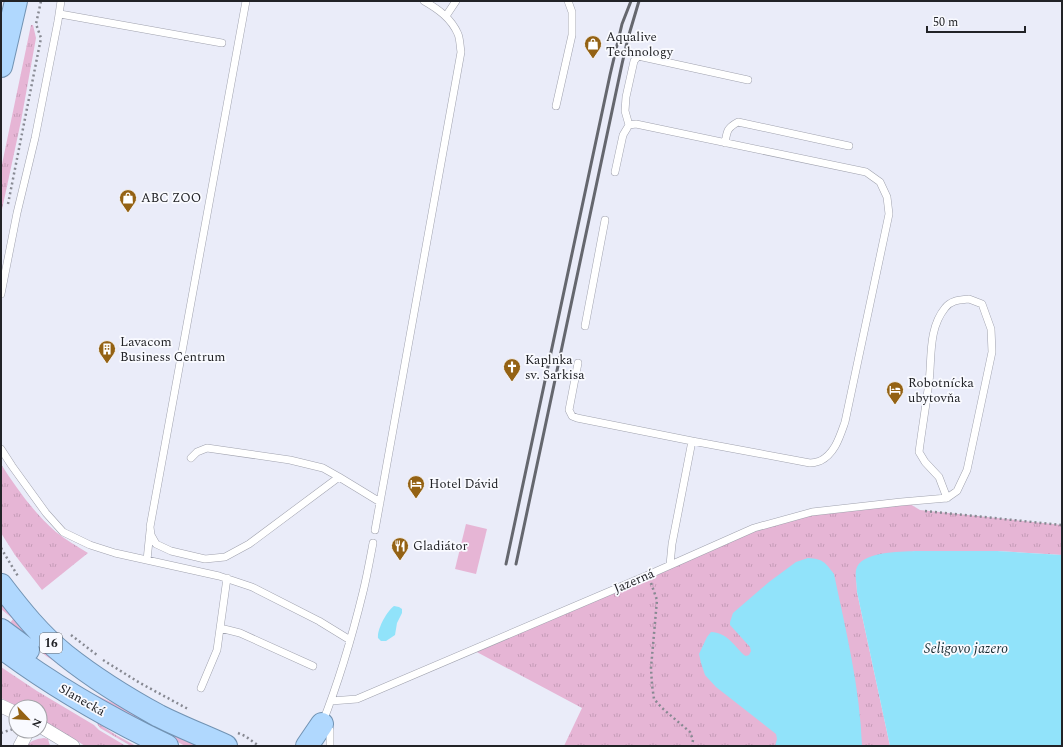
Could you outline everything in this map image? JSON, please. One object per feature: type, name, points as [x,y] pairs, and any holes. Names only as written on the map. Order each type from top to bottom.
[{"type":"highway","points":[[1,66],[16,1]]},
{"type":"highway","name":"16","points":[[1,585],[28,619],[50,642],[112,689]]},
{"type":"highway","points":[[1,630],[39,658],[77,680],[112,689]]},
{"type":"highway","name":"Slanecká","points":[[1,647],[45,678],[95,709],[167,746]]},
{"type":"highway","name":"Slanecká","points":[[112,689],[160,716],[226,746]]},
{"type":"highway","points":[[307,746],[322,724]]},
{"type":"highway","points":[[316,746],[322,724]]},
{"type":"street","points":[[48,731],[73,746]]},
{"type":"lane","points":[[1,294],[17,213],[35,138],[60,14],[61,1]]},
{"type":"lane","points":[[147,560],[150,527],[169,417],[246,1]]},
{"type":"lane","points":[[376,530],[461,52],[458,34],[450,19],[435,7],[424,1]]},
{"type":"lane","points":[[446,16],[456,1]]},
{"type":"lane","points":[[556,106],[572,35],[572,12],[568,1]]},
{"type":"lane","points":[[60,14],[222,43]]},
{"type":"lane","points":[[629,125],[624,111],[634,61],[638,56],[748,80]]},
{"type":"lane","points":[[725,143],[727,132],[731,126],[738,122],[849,146]]},
{"type":"lane","points":[[578,362],[569,410],[572,416],[577,418],[810,463],[820,461],[831,452],[840,437],[845,422],[889,214],[887,197],[880,182],[866,172],[636,124],[629,125]]},
{"type":"lane","points":[[615,172],[623,135],[629,125]]},
{"type":"lane","points":[[585,326],[606,220]]},
{"type":"lane","points":[[969,299],[982,304],[991,329],[992,352],[967,470],[957,491],[947,498],[939,477],[925,462],[919,452],[929,381],[932,339],[937,322],[945,308],[952,301],[969,299]]},
{"type":"lane","points":[[670,565],[672,544],[692,441]]},
{"type":"lane","points":[[191,458],[197,452],[208,448],[290,460],[323,468],[380,502]]},
{"type":"lane","points":[[1,449],[46,514],[63,532],[90,545],[115,553],[227,578],[252,587],[319,621],[350,640]]},
{"type":"lane","points":[[150,527],[151,535],[156,544],[171,551],[205,560],[225,557],[249,544],[339,477]]},
{"type":"lane","name":"Jazerná","points":[[331,701],[358,699],[754,528],[812,512],[905,501],[947,498]]},
{"type":"lane","points":[[330,746],[330,730],[322,724],[331,701],[364,591],[373,543]]},
{"type":"lane","points":[[201,688],[217,650],[227,578]]},
{"type":"lane","points":[[220,628],[240,633],[313,666]]},
{"type":"path","points":[[7,207],[41,38],[36,24],[41,1]]},
{"type":"path","points":[[905,501],[920,510],[1062,525]]},
{"type":"path","points":[[1,548],[23,583]]},
{"type":"path","points":[[648,575],[657,600],[651,668],[654,699],[662,708],[690,732],[693,740],[692,746]]},
{"type":"path","points":[[66,632],[100,658],[133,679],[192,711]]},
{"type":"path","points":[[245,736],[259,746]]},
{"type":"green space","points":[[31,25],[33,25],[36,38],[21,121],[1,214],[1,169]]},
{"type":"green space","points":[[1,464],[19,491],[48,525],[60,535],[88,553],[42,590],[15,555],[1,533]]},
{"type":"green space","points":[[905,501],[920,510],[1062,525],[1062,555],[997,551],[915,551],[856,570],[857,592],[890,746],[564,746],[582,708],[473,650],[754,528],[809,513]]},
{"type":"green space","points":[[466,524],[487,529],[476,574],[455,569]]},
{"type":"green space","points":[[1,600],[59,661],[57,663],[46,656],[10,623],[13,619],[1,609]]},
{"type":"green space","points":[[1,667],[126,746],[85,746],[48,724],[48,699],[8,699],[8,702],[1,698]]},
{"type":"green space","points":[[76,686],[207,746],[185,746]]},
{"type":"green space","points":[[96,722],[136,746],[131,746],[100,728]]},
{"type":"green space","points":[[48,739],[50,746],[27,746],[34,740]]},
{"type":"water","name":"Seligovo jazero","points":[[997,551],[1062,555],[1062,746],[890,746],[857,592],[856,570],[859,564],[872,556],[891,552]]},
{"type":"water","points":[[808,558],[820,560],[834,574],[848,638],[855,681],[861,724],[862,746],[775,746],[777,739],[776,734],[716,687],[705,675],[701,663],[699,654],[711,632],[721,634],[726,637],[744,655],[749,655],[751,651],[750,647],[730,625],[733,613],[769,582],[796,562]]},
{"type":"water","points":[[394,606],[402,609],[395,635],[386,641],[381,641],[378,638],[378,634],[381,625],[388,612]]},
{"type":"railway","points":[[506,564],[610,75],[622,24],[631,1]]},
{"type":"railway","points":[[516,564],[622,64],[639,1]]},
{"type":"place","name":"Aqualive Technology","points":[[593,59]]},
{"type":"place","name":"ABC ZOO","points":[[128,213]]},
{"type":"place","name":"Lavacom Business Centrum","points":[[107,364]]},
{"type":"place","name":"Kaplnka sv. Sarkisa","points":[[512,382]]},
{"type":"place","name":"Robotnícka ubytovňa","points":[[895,405]]},
{"type":"place","name":"Hotel Dávid","points":[[416,499]]},
{"type":"place","name":"Gladiátor","points":[[400,561]]}]
